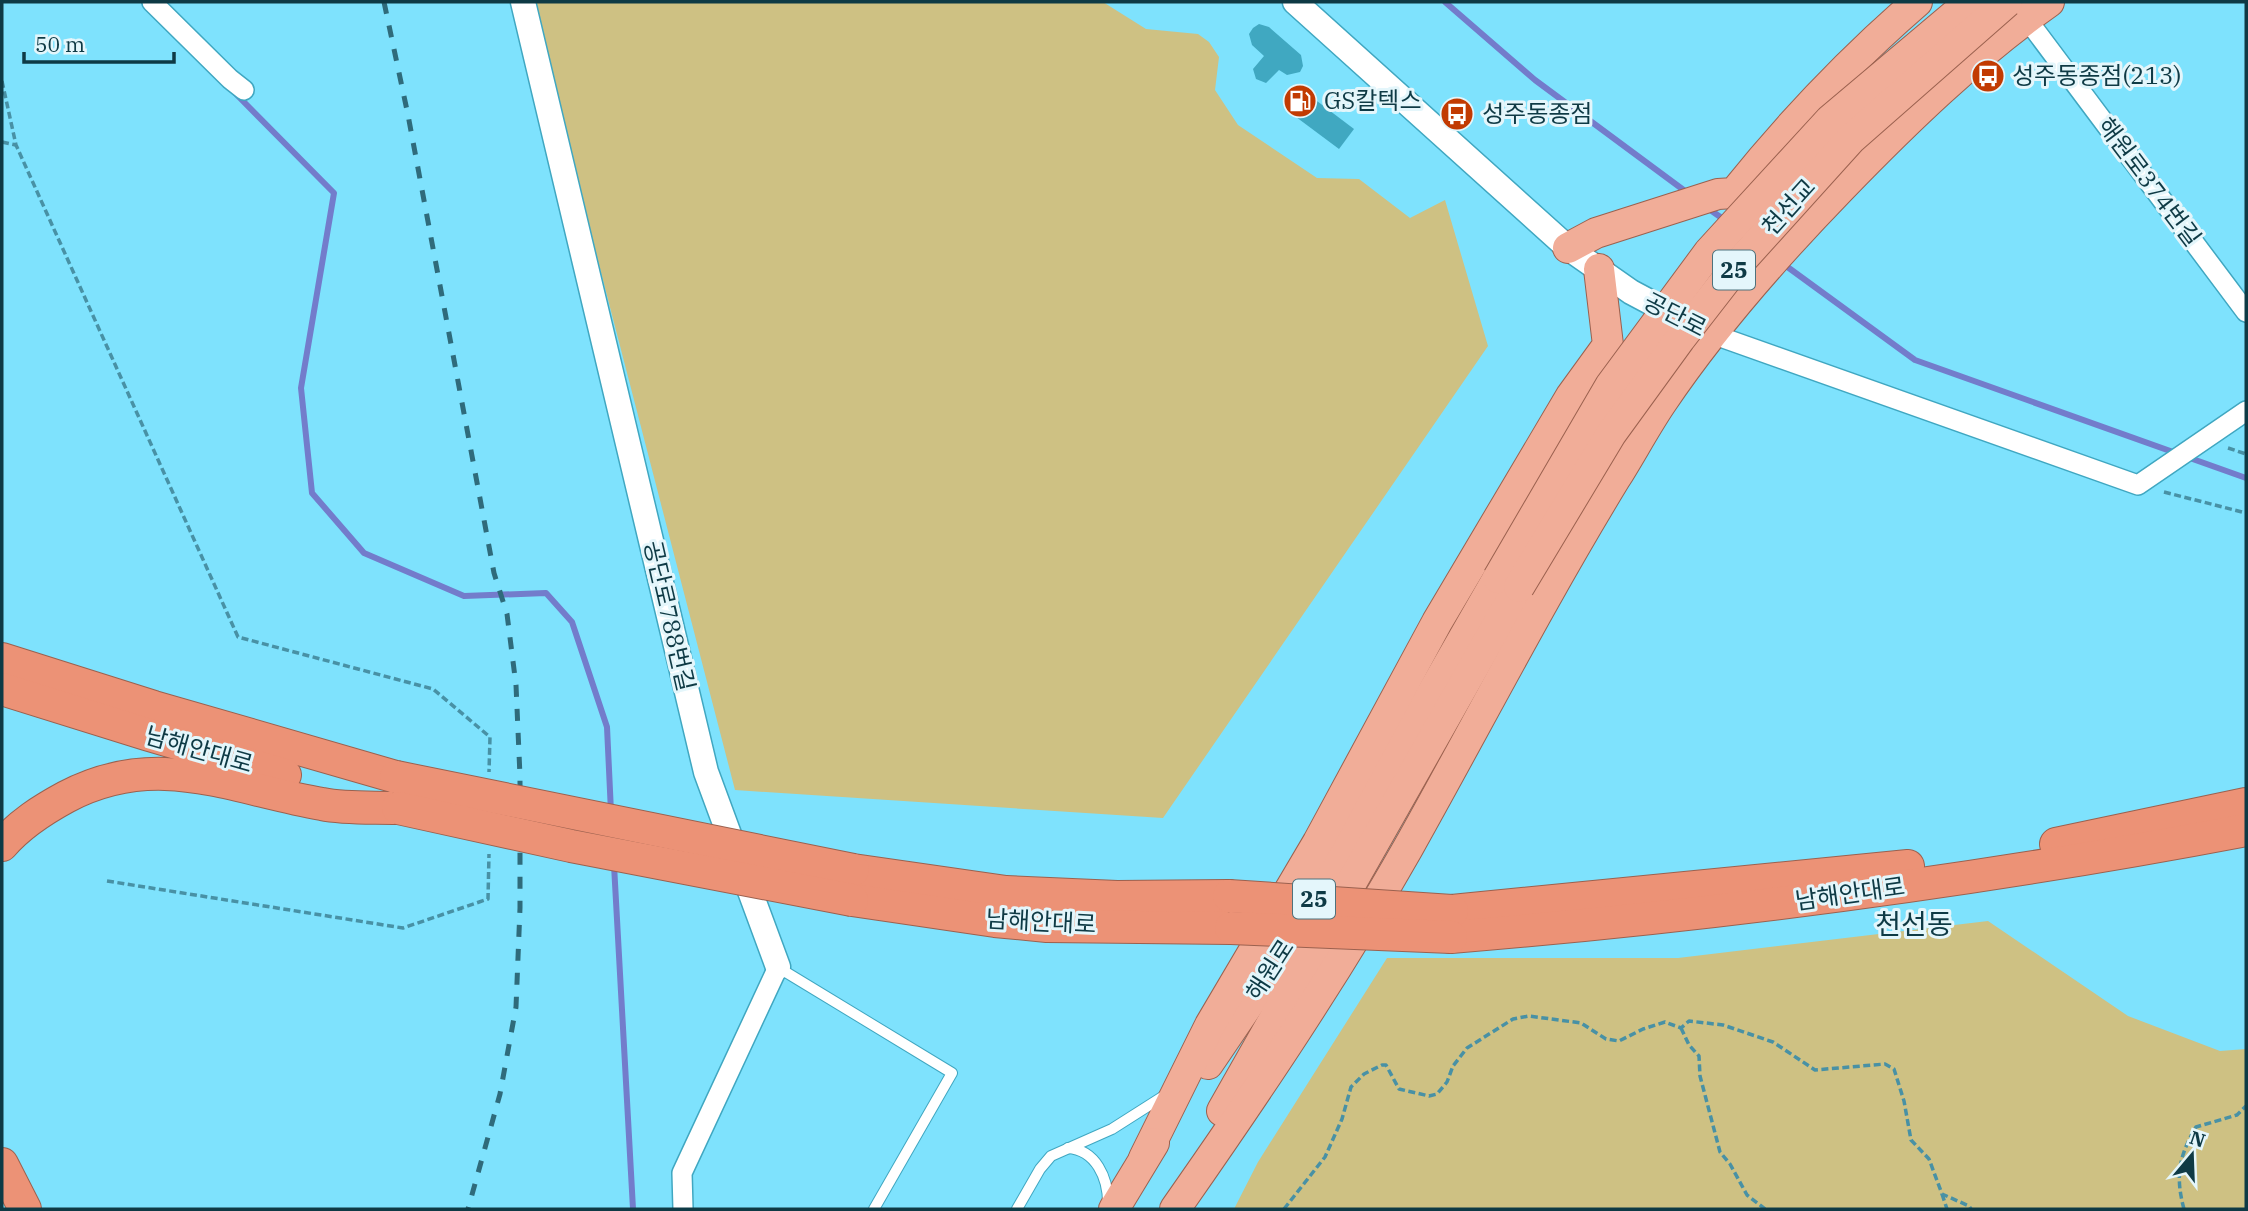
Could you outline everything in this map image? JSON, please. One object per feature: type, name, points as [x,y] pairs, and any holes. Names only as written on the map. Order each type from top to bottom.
[{"type":"highway","points":[[2,637],[66,664],[125,698]]},
{"type":"highway","name":"남해안대로","points":[[2,659],[125,698],[397,792]]},
{"type":"highway","name":"남해안대로","points":[[2,689],[146,734],[397,792]]},
{"type":"highway","points":[[2,845],[29,819],[83,789],[114,779],[144,774],[189,776],[247,786],[324,805],[397,792],[571,846],[853,885]]},
{"type":"highway","name":"남해안대로","points":[[853,885],[1117,897],[1229,896],[1452,924],[1993,858],[2246,804]]},
{"type":"highway","name":"남해안대로","points":[[853,885],[995,921],[1047,926],[1580,926],[1842,896],[2102,857],[2246,830]]},
{"type":"highway","points":[[2,1164],[24,1209]]},
{"type":"highway","points":[[2,1190],[13,1209]]},
{"type":"main road","points":[[1568,248],[1596,233],[1718,194],[1734,193],[1782,133],[1869,43],[1917,2]]},
{"type":"main road","name":"천선교","points":[[1508,582],[1611,386],[1709,252],[1830,120],[1970,2]]},
{"type":"main road","points":[[1175,1209],[1245,1110],[1328,981],[1407,850],[1568,556],[1662,403],[1731,310],[1796,234],[1883,145],[2027,7]]},
{"type":"main road","name":"천선교","points":[[1508,582],[1611,434],[1739,262],[1851,139],[2027,7]]},
{"type":"main road","points":[[1144,1158],[1210,1025],[1318,842],[1437,622],[1579,384],[1608,345],[1599,269]]},
{"type":"main road","points":[[1579,384],[1612,363],[1621,364],[1645,378],[1650,400],[1646,421],[1636,445]]},
{"type":"main road","name":"해원로","points":[[1114,1209],[1144,1158],[1280,958],[1508,582]]},
{"type":"main road","name":"해원로","points":[[1167,1209],[1508,582]]},
{"type":"street","points":[[152,2],[244,90]]},
{"type":"street","name":"공단로788번길","points":[[523,2],[706,772],[778,967]]},
{"type":"street","name":"공단로","points":[[1295,2],[1568,248],[1631,292],[1712,334],[2146,480]]},
{"type":"street","name":"해원로374번길","points":[[2027,7],[2246,312]]},
{"type":"street","points":[[2146,480],[2246,411]]},
{"type":"street","points":[[683,1209],[682,1173],[778,967]]},
{"type":"lane","points":[[778,967],[952,1073],[874,1209]]},
{"type":"lane","points":[[1017,1209],[1051,1156],[1125,1121],[1179,1085]]},
{"type":"lane","points":[[1067,1148],[1087,1155],[1101,1170],[1108,1190],[1108,1209]]},
{"type":"path","points":[[2,81],[16,145],[239,637]]},
{"type":"path","points":[[2,142],[16,145]]},
{"type":"path","points":[[2146,480],[2246,513]]},
{"type":"path","points":[[1284,1209],[1325,1157],[1342,1119],[1351,1087],[1364,1074],[1386,1065],[1399,1089],[1429,1096],[1437,1094],[1447,1082],[1452,1066],[1467,1048],[1513,1019],[1529,1016],[1581,1023],[1606,1039],[1619,1041],[1665,1022],[1681,1028],[1689,1045],[1699,1056],[1700,1076],[1720,1152],[1747,1195],[1765,1209]]},
{"type":"path","points":[[1681,1028],[1689,1021],[1723,1025],[1773,1042],[1815,1070],[1885,1064],[1894,1069],[1904,1101],[1911,1140],[1929,1159],[1947,1209]]},
{"type":"path","points":[[2184,1209],[2179,1189],[2182,1149],[2196,1127],[2237,1115],[2246,1105]]},
{"type":"path","points":[[1942,1194],[1971,1209]]},
{"type":"shaded area","points":[[531,2],[1103,2],[1146,29],[1198,34],[1209,42],[1219,57],[1215,90],[1238,125],[1317,178],[1359,179],[1410,218],[1445,200],[1488,346],[1163,818],[735,790]]},
{"type":"shaded area","points":[[1988,921],[2128,1016],[2220,1051],[2246,1049],[2246,1209],[1234,1209],[1258,1162],[1387,958],[1678,958]]},
{"type":"building","points":[[1259,24],[1269,27],[1301,55],[1303,66],[1300,72],[1287,75],[1279,70],[1266,83],[1256,79],[1253,69],[1264,56],[1252,45],[1249,34]]},
{"type":"building","points":[[1313,98],[1354,129],[1339,149],[1288,111],[1296,101]]},
{"type":"waterway","points":[[1445,2],[1535,80],[1689,194]]},
{"type":"waterway","points":[[236,94],[334,193],[301,388],[312,493],[364,553],[464,596],[546,593],[572,622],[607,727],[611,812]]},
{"type":"waterway","points":[[1706,207],[1726,221]]},
{"type":"waterway","points":[[1782,263],[1915,360],[2246,478]]},
{"type":"waterway","points":[[614,865],[633,1209]]},
{"type":"railway","points":[[384,2],[408,115],[494,573],[507,614],[516,685],[520,776],[520,908],[516,1007],[500,1094],[468,1209]]},
{"type":"place","name":"성주동종점(213)","points":[[1988,76]]},
{"type":"place","name":"GS칼텍스","points":[[1300,101]]},
{"type":"place","name":"성주동종점","points":[[1457,114]]},
{"type":"district","name":"천선동","points":[[1914,924]]}]
